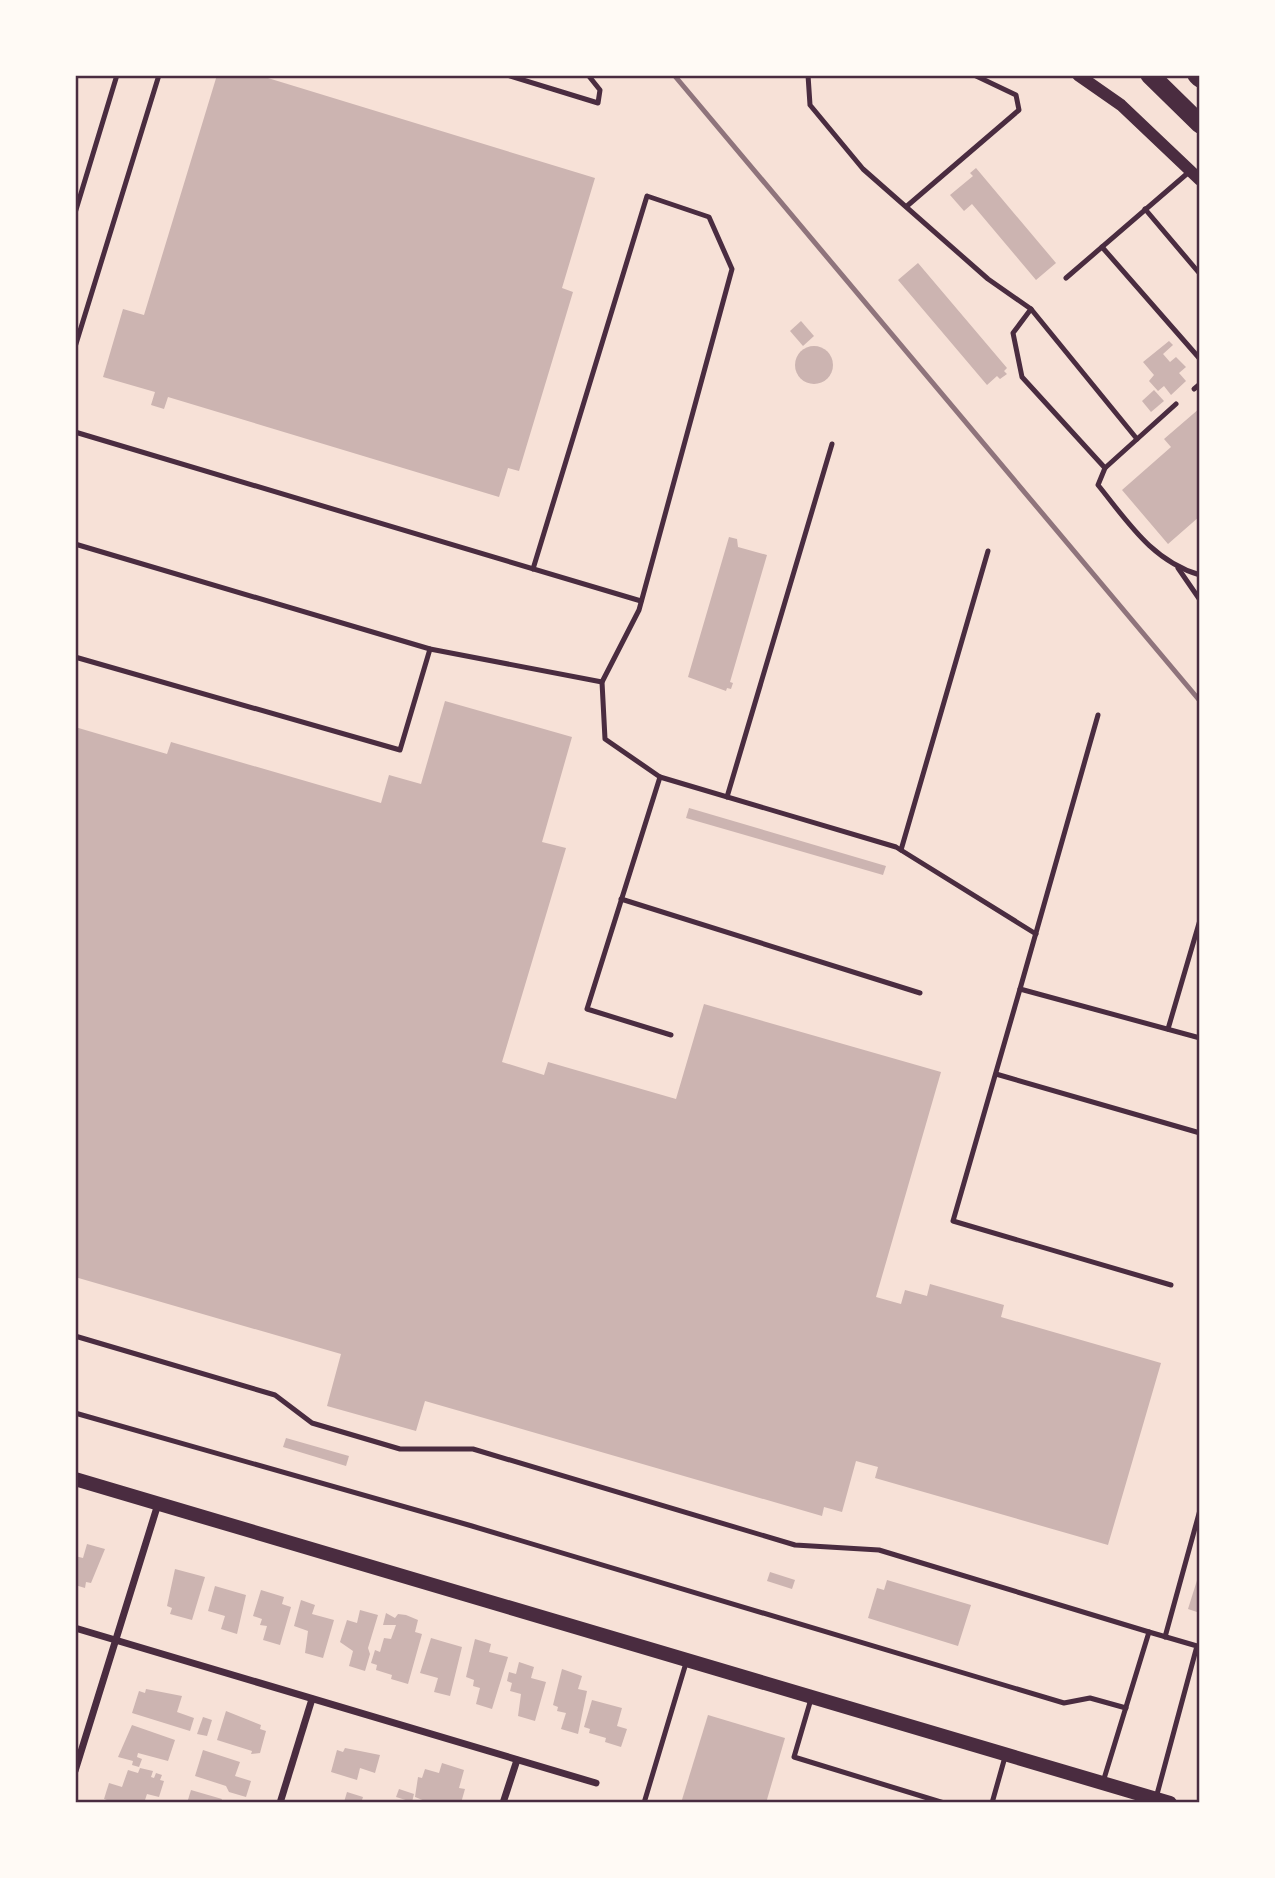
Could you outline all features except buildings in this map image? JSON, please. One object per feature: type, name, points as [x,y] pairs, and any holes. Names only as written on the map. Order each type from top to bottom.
[{"type":"highway","points":[[1150,75],[1200,124]]},
{"type":"main road","points":[[75,1479],[1163,1800]]},
{"type":"street","points":[[1078,75],[1121,105],[1195,175]]},
{"type":"street","points":[[75,1771],[158,1504]]},
{"type":"street","points":[[75,1628],[596,1783]]},
{"type":"street","points":[[280,1803],[312,1699]]},
{"type":"street","points":[[503,1803],[517,1760]]},
{"type":"lane","points":[[75,213],[117,75]]},
{"type":"lane","points":[[75,347],[159,75]]},
{"type":"lane","points":[[507,75],[598,103],[600,90],[588,75]]},
{"type":"lane","points":[[808,75],[810,105],[863,169],[988,279],[1031,309],[1137,439]]},
{"type":"lane","points":[[906,206],[1019,110],[1016,95],[974,75]]},
{"type":"lane","points":[[1066,278],[1145,209],[1195,175]]},
{"type":"lane","points":[[533,569],[647,197],[709,217],[732,269],[641,601],[603,682],[605,739],[660,777],[901,850],[1036,934]]},
{"type":"lane","points":[[1145,209],[1200,274]]},
{"type":"lane","points":[[1102,247],[1200,359]]},
{"type":"lane","points":[[1031,309],[1013,333],[1022,377],[1105,468]]},
{"type":"lane","points":[[1194,389],[1200,384]]},
{"type":"lane","points":[[1176,404],[1105,468],[1098,485],[1149,547],[1178,568],[1200,575]]},
{"type":"lane","points":[[75,432],[641,601]]},
{"type":"lane","points":[[727,797],[832,444]]},
{"type":"lane","points":[[75,544],[430,649],[603,682]]},
{"type":"lane","points":[[901,850],[988,551]]},
{"type":"lane","points":[[1178,568],[1200,600]]},
{"type":"lane","points":[[75,657],[400,750],[430,649]]},
{"type":"lane","points":[[1098,715],[953,1221],[1171,1285]]},
{"type":"lane","points":[[660,777],[587,1009],[671,1035]]},
{"type":"lane","points":[[621,899],[920,993]]},
{"type":"lane","points":[[1168,1029],[1200,920]]},
{"type":"lane","points":[[1020,989],[1200,1038]]},
{"type":"lane","points":[[996,1074],[1200,1133]]},
{"type":"lane","points":[[75,1336],[275,1395],[312,1423],[400,1449],[473,1449],[795,1545],[879,1550],[1198,1647],[1163,1800]]},
{"type":"lane","points":[[75,1413],[550,1549],[1064,1703],[1090,1698],[1126,1708]]},
{"type":"lane","points":[[1165,1637],[1200,1510]]},
{"type":"lane","points":[[1102,1782],[1149,1632]]},
{"type":"lane","points":[[644,1803],[687,1660]]},
{"type":"lane","points":[[811,1697],[794,1757],[944,1803]]},
{"type":"lane","points":[[992,1803],[1006,1754]]},
{"type":"railway","points":[[674,75],[1200,701]]}]
